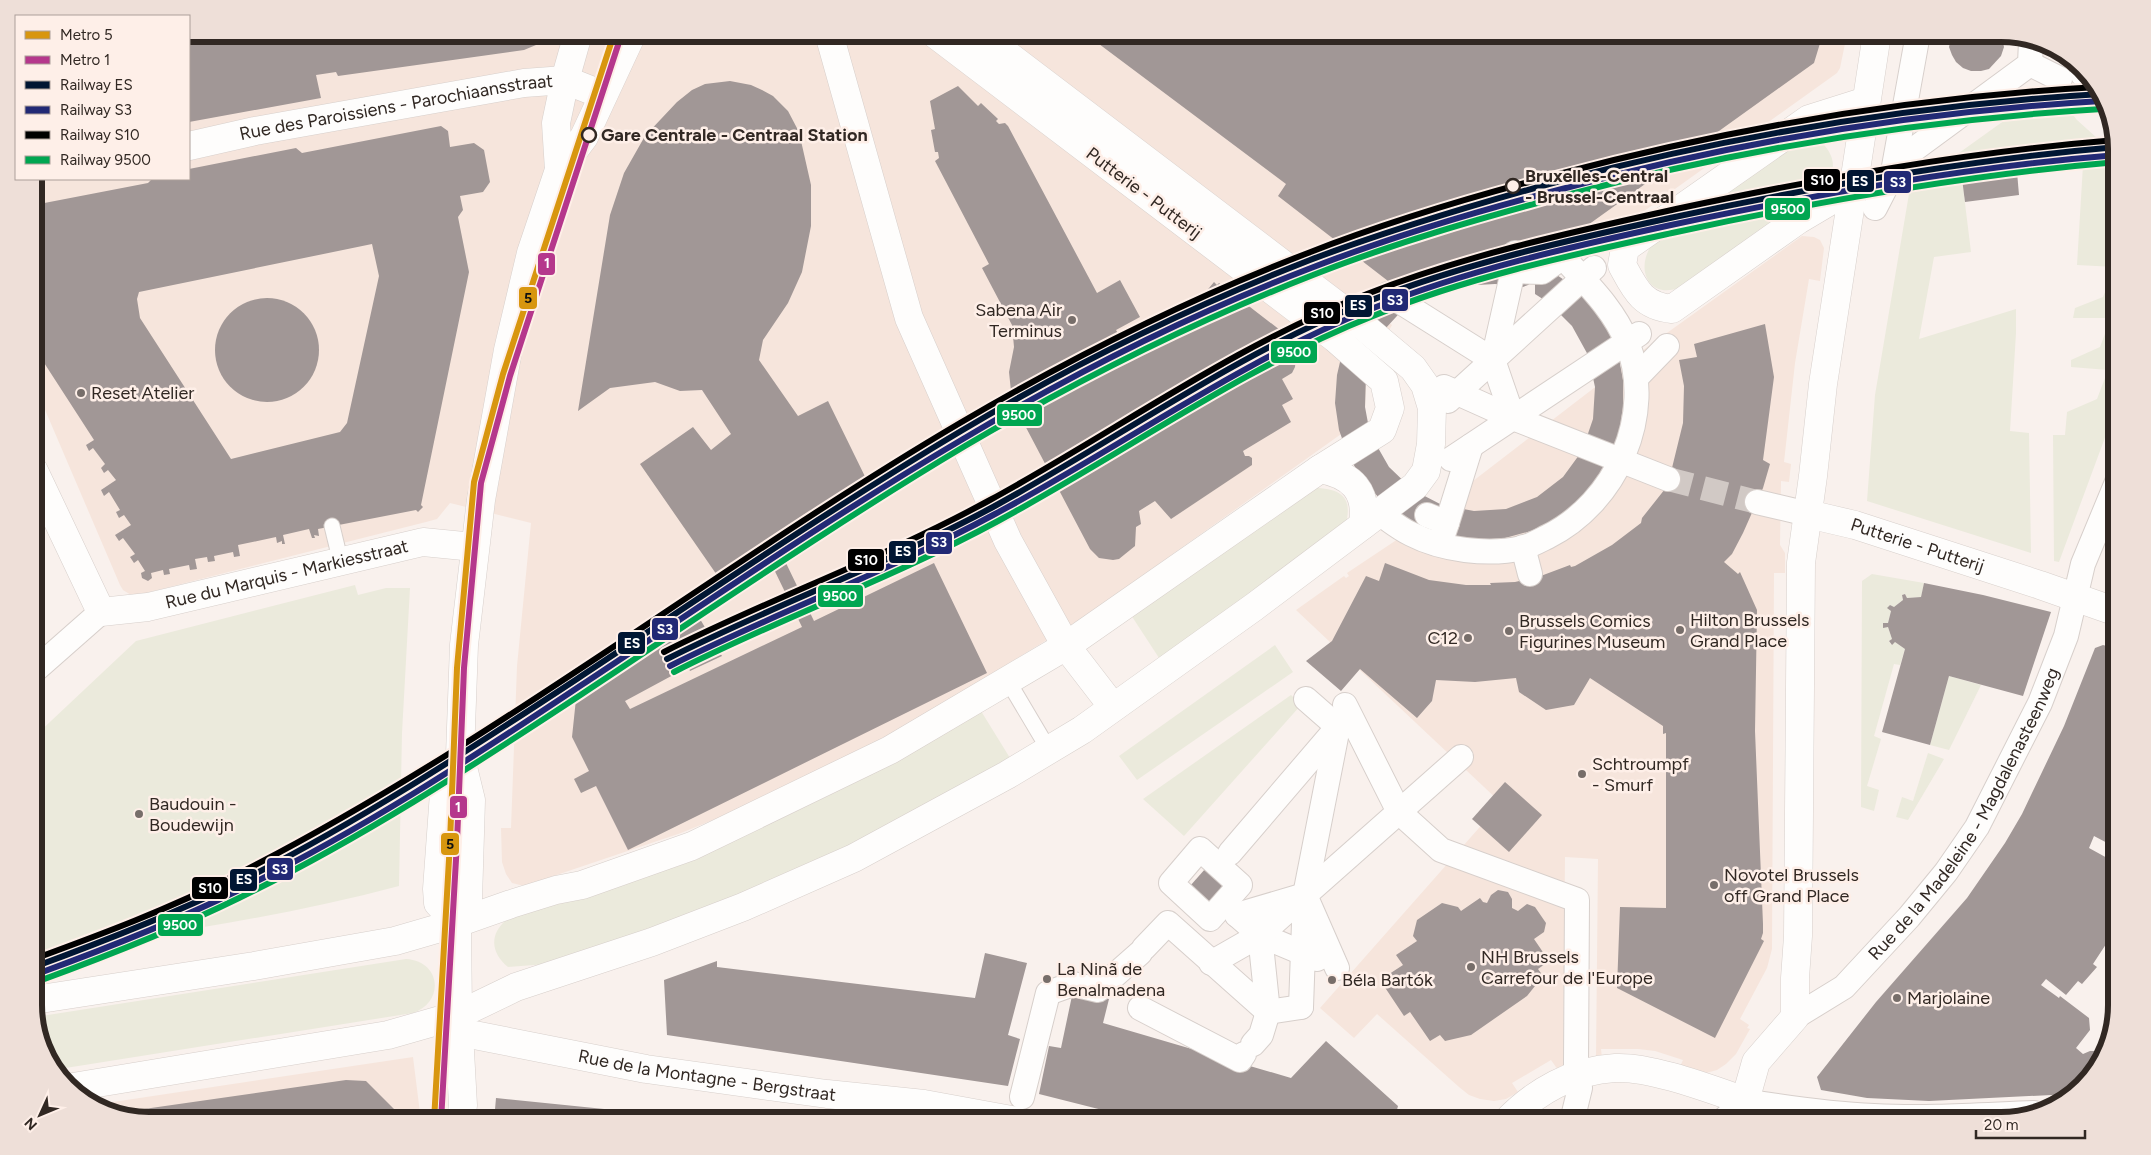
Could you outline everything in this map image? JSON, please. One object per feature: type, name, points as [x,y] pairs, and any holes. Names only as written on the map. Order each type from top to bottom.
[{"type":"street","points":[[1795,1017],[1798,936],[1801,563],[1823,384],[1876,42]]},
{"type":"street","points":[[1882,204],[1893,173],[1917,42]]},
{"type":"street","points":[[559,170],[556,123],[564,80],[575,43]]},
{"type":"street","points":[[462,1112],[458,1024],[457,923],[438,904],[437,889],[444,793],[460,755],[464,645],[474,547],[508,350],[531,253],[559,170],[584,137],[628,43]]},
{"type":"street","points":[[830,43],[909,318],[1008,541],[1066,646],[1113,707]]},
{"type":"street","name":"Putterie - Putterij","points":[[43,999],[254,966],[395,941],[457,923],[511,904],[598,879],[692,846],[890,750],[1008,681],[1066,646],[1320,469],[1382,430],[1390,408],[1384,381],[1335,338],[946,43]]},
{"type":"street","name":"Putterie - Putterij","points":[[79,1086],[458,1024],[501,993],[602,957],[652,942],[742,907],[854,858],[1007,775],[1049,750],[1254,607],[1415,486],[1426,471],[1431,444],[1432,408],[1425,385],[1413,368],[1370,332],[991,43]]},
{"type":"street","points":[[1893,173],[1913,150],[2031,52],[2086,85]]},
{"type":"street","name":"Rue des Paroissiens - Parochiaansstraat","points":[[190,146],[524,83],[564,80],[603,95]]},
{"type":"street","points":[[1852,188],[1798,220],[1672,309],[1657,308],[1647,302],[1634,288],[1622,264],[1625,248],[1809,119],[1866,100]]},
{"type":"street","points":[[1320,469],[1335,471],[1349,479],[1358,490],[1371,519],[1411,534],[1438,528],[1467,549],[1523,548],[1562,529],[1583,514],[1601,495],[1621,461],[1634,424],[1636,378],[1633,338],[1614,302],[1568,253],[1542,272],[1514,262],[1493,360],[1513,418]]},
{"type":"street","points":[[1588,273],[1493,360],[1450,394],[1668,479]]},
{"type":"street","points":[[1388,294],[1493,360]]},
{"type":"street","points":[[1451,459],[1633,338]]},
{"type":"street","points":[[1636,378],[1667,346]]},
{"type":"street","points":[[1438,528],[1471,446]]},
{"type":"street","points":[[43,490],[101,612],[43,663]]},
{"type":"street","name":"Putterie - Putterij","points":[[1757,502],[1854,525],[2108,609]]},
{"type":"street","name":"Rue de la Madeleine - Magdalenasteenweg","points":[[1742,1111],[1756,1062],[1795,1017],[1844,987],[1933,887],[1977,827],[2040,704],[2066,636],[2084,564],[2108,504]]},
{"type":"street","name":"Rue du Marquis - Markiesstraat","points":[[101,612],[148,607],[341,563],[423,542],[474,547]]},
{"type":"street","points":[[1523,548],[1530,574]]},
{"type":"street","points":[[1306,699],[1338,726]]},
{"type":"street","points":[[1301,1007],[1305,895],[1338,726],[1345,705],[1399,812],[1441,850],[1577,900],[1576,1064],[1579,1082],[1574,1112]]},
{"type":"street","points":[[1224,860],[1338,726]]},
{"type":"street","points":[[1305,895],[1337,968],[1260,935],[1238,914],[1305,895],[1461,757]]},
{"type":"street","points":[[1179,911],[1210,919],[1227,904],[1240,884],[1224,860],[1200,849],[1184,852],[1171,883],[1179,911],[1211,963],[1268,1012],[1301,1007]]},
{"type":"street","name":"Rue de la Montagne - Bergstraat","points":[[458,1024],[646,1069],[827,1094],[924,1104],[1019,1109],[1048,993],[1073,984],[1106,988],[1179,911]]},
{"type":"street","points":[[1211,963],[1260,935]]},
{"type":"street","points":[[1140,1008],[1240,1060],[1261,1035],[1268,1012],[1260,935]]},
{"type":"street","points":[[1264,976],[1301,1007]]},
{"type":"street","points":[[1516,1112],[1528,1101],[1552,1086],[1579,1082],[1615,1068],[1649,1072],[1742,1111],[1822,1112]]},
{"type":"lane","points":[[332,526],[341,563]]},
{"type":"lane","points":[[1008,681],[1049,750]]},
{"type":"shaded area","points":[[1845,42],[1840,68],[1837,73],[1580,257],[1483,250],[1375,311],[1392,325],[1366,372],[1365,417],[1090,613],[931,712],[860,750],[735,811],[681,833],[524,886],[512,883],[506,874],[502,862],[501,828],[511,828],[517,666],[531,523],[450,503],[437,519],[138,595],[131,595],[123,590],[43,405],[43,180],[190,180],[190,43]]},
{"type":"shaded area","points":[[2051,87],[2077,120],[2108,148],[2108,267],[2077,265],[2083,165],[1962,179],[1971,252],[1934,257],[1919,339],[2016,309],[2010,431],[2029,433],[2031,553],[1867,501],[1875,395],[1910,188]]},
{"type":"shaded area","points":[[1808,137],[1818,139],[1827,149],[1832,160],[1832,172],[1825,184],[1681,287],[1661,290],[1648,281],[1645,265],[1646,255],[1651,246],[1795,139]]},
{"type":"shaded area","points":[[1802,236],[1814,237],[1820,240],[1824,248],[1820,281],[1809,279],[1795,363],[1784,462],[1791,464],[1789,482],[1781,481],[1780,545],[1785,553],[1785,573],[1774,573],[1772,949],[1767,968],[1740,1019],[1749,1025],[1747,1028],[1750,1029],[1736,1054],[1726,1064],[1717,1070],[1706,1073],[1679,1069],[1683,1060],[1655,1051],[1601,1049],[1602,1058],[1596,1059],[1598,859],[1565,857],[1563,1068],[1558,1070],[1551,1060],[1512,1083],[1518,1092],[1506,1099],[1494,1101],[1469,1095],[1377,1014],[1354,1038],[1320,1008],[1501,803],[1296,610],[1344,576],[1346,578],[1349,576],[1347,573],[1395,541],[1646,348]]},
{"type":"shaded area","points":[[2108,284],[2108,318],[2073,318],[2075,308],[2103,297]]},
{"type":"shaded area","points":[[2108,326],[2108,370],[2071,367],[2071,360],[2100,347]]},
{"type":"shaded area","points":[[2108,370],[2108,429],[2059,562],[2054,561],[2053,435],[2065,435],[2067,412],[2097,399]]},
{"type":"shaded area","points":[[1314,488],[1332,490],[1343,496],[1348,508],[1345,526],[1161,661],[1131,615]]},
{"type":"shaded area","points":[[1872,574],[1924,583],[1921,597],[1907,598],[1905,594],[1902,595],[1903,600],[1894,607],[1890,605],[1888,608],[1891,611],[1888,623],[1883,623],[1883,627],[1888,627],[1892,639],[1889,641],[1891,645],[1895,642],[1905,649],[1900,665],[1894,664],[1874,736],[1881,739],[1867,786],[1879,790],[1874,811],[1861,807],[1862,581]]},
{"type":"shaded area","points":[[355,585],[358,595],[386,588],[410,588],[402,733],[399,886],[263,917],[43,952],[43,729],[136,641]]},
{"type":"shaded area","points":[[1275,645],[1293,672],[1137,780],[1119,756]]},
{"type":"shaded area","points":[[1949,676],[1981,685],[1949,750],[1930,745]]},
{"type":"shaded area","points":[[1291,695],[1301,705],[1184,836],[1143,799]]},
{"type":"shaded area","points":[[981,711],[1010,758],[868,837],[711,909],[547,964],[508,967],[502,962],[495,950],[494,944],[497,932],[506,920],[763,827],[842,789],[906,755]]},
{"type":"shaded area","points":[[1928,753],[1944,759],[1908,820],[1896,817],[1902,797],[1913,801]]},
{"type":"shaded area","points":[[406,959],[418,961],[426,967],[432,974],[435,983],[434,992],[430,1000],[423,1008],[413,1013],[63,1068],[48,1040],[44,1016]]},
{"type":"shaded area","points":[[413,1057],[420,1112],[136,1112],[106,1103]]},
{"type":"building","points":[[1097,42],[1820,42],[1814,63],[1574,235],[1579,248],[1523,287],[1495,284],[1459,286],[1423,296],[1414,296],[1388,281],[1278,196],[1286,184]]},
{"type":"building","points":[[1950,42],[2002,42],[2004,47],[2001,56],[1989,69],[1971,71],[1963,68],[1956,62],[1949,47]]},
{"type":"building","points":[[190,43],[538,43],[524,50],[338,76],[336,72],[316,75],[321,98],[190,122]]},
{"type":"building","points":[[730,81],[751,85],[762,90],[773,96],[788,111],[799,132],[811,185],[811,226],[802,272],[788,303],[763,340],[759,360],[798,416],[828,401],[877,501],[790,544],[797,555],[785,561],[814,621],[934,563],[987,673],[628,850],[596,786],[581,793],[574,779],[589,771],[572,737],[578,680],[700,619],[722,656],[690,671],[688,667],[625,701],[630,709],[802,627],[767,555],[719,578],[640,464],[693,427],[711,450],[731,434],[702,390],[680,391],[655,382],[610,388],[578,411],[610,215],[624,173],[645,136],[677,102],[692,90],[705,84]]},
{"type":"building","name":"Sabena Air Terminus","points":[[958,86],[978,106],[981,103],[998,119],[996,121],[999,124],[1005,123],[1008,126],[1097,293],[1120,280],[1140,317],[1116,330],[1128,351],[1199,313],[1195,305],[1214,282],[1217,285],[1219,283],[1289,337],[1297,349],[1295,367],[1292,373],[1282,379],[1293,399],[1282,405],[1291,422],[1243,451],[1245,456],[1252,458],[1252,465],[1171,519],[1155,501],[1139,511],[1141,524],[1136,527],[1135,546],[1119,559],[1099,558],[1090,549],[1012,401],[1009,372],[1014,347],[1012,325],[982,268],[989,264],[935,161],[939,158],[938,152],[935,152],[931,130],[935,129],[930,101]]},
{"type":"building","points":[[441,126],[448,131],[450,147],[474,143],[484,150],[490,182],[483,192],[460,196],[463,210],[458,217],[469,272],[421,505],[423,507],[418,512],[416,510],[318,529],[319,536],[314,535],[315,538],[312,538],[309,529],[283,535],[285,544],[282,544],[282,541],[277,543],[276,537],[238,545],[240,556],[234,557],[233,552],[214,556],[215,561],[208,562],[207,557],[195,559],[197,569],[190,570],[189,565],[169,569],[170,574],[164,575],[163,570],[151,573],[152,578],[148,581],[142,578],[141,573],[145,571],[138,560],[134,563],[130,557],[135,554],[123,538],[119,541],[115,535],[131,525],[124,515],[119,518],[116,512],[120,510],[109,492],[104,496],[101,490],[116,480],[108,470],[104,473],[101,468],[105,464],[93,448],[89,451],[86,445],[94,440],[43,361],[43,203],[148,183],[151,180],[190,180],[190,169],[296,148],[302,153]],"holes":[[[372,244],[379,276],[347,423],[340,432],[231,459],[140,318],[137,299],[139,292]]]},
{"type":"building","points":[[2017,172],[2019,195],[1965,202],[1962,179]]},
{"type":"building","points":[[1551,271],[1573,286],[1592,306],[1607,329],[1618,353],[1623,380],[1623,407],[1619,434],[1609,459],[1595,482],[1577,502],[1555,519],[1531,531],[1505,538],[1478,540],[1451,537],[1425,529],[1400,516],[1380,499],[1362,479],[1348,455],[1339,430],[1335,403],[1337,375],[1343,349],[1354,325],[1369,302],[1389,283],[1407,305],[1385,329],[1366,375],[1365,407],[1368,423],[1373,439],[1389,467],[1413,490],[1442,505],[1474,511],[1506,509],[1537,497],[1563,477],[1582,451],[1593,419],[1595,387],[1588,355],[1572,326],[1549,303],[1535,294],[1535,282]]},
{"type":"building","points":[[267,298],[287,302],[304,313],[315,330],[319,350],[315,370],[304,387],[287,398],[267,402],[247,398],[230,387],[219,370],[215,350],[219,330],[230,313],[247,302]]},
{"type":"building","points":[[1765,324],[1774,377],[1763,460],[1770,464],[1763,488],[1743,533],[1732,554],[1724,562],[1738,574],[1740,572],[1757,610],[1755,731],[1763,924],[1761,939],[1764,941],[1715,1038],[1617,988],[1620,907],[1666,908],[1666,733],[1663,734],[1663,726],[1590,678],[1574,705],[1546,710],[1519,692],[1516,678],[1475,682],[1436,680],[1432,701],[1417,718],[1360,669],[1341,691],[1306,661],[1332,641],[1366,576],[1379,581],[1385,563],[1429,580],[1466,585],[1491,585],[1490,583],[1515,582],[1538,577],[1570,565],[1571,567],[1575,566],[1612,545],[1641,523],[1642,518],[1665,489],[1683,423],[1684,386],[1679,360],[1697,357],[1694,344]]},
{"type":"building","points":[[1924,583],[2051,612],[2023,696],[1949,676],[1930,745],[1882,732],[1905,649],[1895,642],[1892,645],[1889,641],[1892,639],[1888,627],[1883,628],[1883,623],[1888,623],[1891,611],[1887,608],[1890,605],[1894,607],[1903,600],[1902,595],[1905,594],[1907,598],[1921,597]]},
{"type":"building","points":[[2103,645],[2108,646],[2108,843],[2094,836],[2089,848],[2108,858],[2108,941],[2093,964],[2097,967],[2082,984],[2078,981],[2066,995],[2046,979],[2041,985],[2059,998],[2060,996],[2089,1018],[2090,1030],[2076,1048],[2083,1054],[2090,1051],[2097,1053],[2086,1071],[2060,1095],[1929,1101],[1867,1098],[1821,1090],[1817,1077],[1876,1002],[1967,898],[2005,843],[2022,814],[2064,726],[2095,648]]},
{"type":"building","points":[[1505,782],[1542,815],[1509,852],[1472,819]]},
{"type":"building","points":[[1206,868],[1224,884],[1208,903],[1190,886]]},
{"type":"building","name":"NH Brussels Carrefour de l'Europe","points":[[1498,890],[1508,892],[1512,899],[1512,908],[1518,911],[1527,904],[1535,907],[1546,923],[1544,932],[1534,939],[1549,961],[1538,969],[1543,976],[1527,996],[1471,1035],[1445,1041],[1440,1035],[1430,1041],[1410,1012],[1404,1016],[1380,980],[1403,965],[1396,955],[1417,941],[1413,936],[1417,920],[1442,903],[1458,907],[1461,911],[1480,898],[1483,902],[1487,903],[1491,895]]},
{"type":"building","points":[[985,953],[1027,963],[1008,1035],[1020,1039],[1008,1086],[667,1035],[664,980],[717,961],[717,967],[975,998]]},
{"type":"building","points":[[1073,991],[1109,999],[1103,1023],[1291,1078],[1326,1041],[1398,1106],[1396,1112],[1110,1112],[1039,1094],[1049,1046],[1061,1048]]},
{"type":"building","points":[[346,1080],[366,1081],[397,1112],[136,1112],[131,1111]]},
{"type":"building","points":[[496,1098],[642,1112],[495,1112]]},
{"type":"tunnel","points":[[1668,479],[1757,502]]},
{"type":"metro line","name":"5","points":[[435,1112],[450,842],[457,668],[474,482],[503,374],[611,43]]},
{"type":"metro line","name":"1","points":[[442,1112],[457,842],[464,668],[481,483],[510,376],[619,43]]},
{"type":"rail line","name":"S10","points":[[43,956],[185,899],[234,876],[328,825],[420,771],[511,714],[779,537],[960,423],[1087,353],[1174,310],[1263,271],[1370,230],[1464,200],[1625,157],[1692,142],[1759,128],[1894,107],[1961,98],[2088,88]]},
{"type":"rail line","name":"ES","points":[[43,964],[185,907],[235,884],[323,837],[409,787],[815,522],[961,431],[1089,360],[1220,297],[1310,260],[1403,227],[1560,181],[1627,164],[1694,149],[1828,124],[1964,106],[2093,95]]},
{"type":"rail line","name":"S3","points":[[43,972],[188,914],[282,869],[326,845],[454,768],[722,591],[914,468],[1090,368],[1177,325],[1266,286],[1373,245],[1467,215],[1628,172],[1695,157],[1829,131],[1897,121],[2033,106],[2097,101]]},
{"type":"rail line","name":"9500","points":[[43,979],[190,921],[284,876],[328,852],[414,802],[498,749],[724,599],[965,446],[1092,376],[1179,333],[1268,293],[1374,252],[1436,232],[1563,196],[1696,164],[1830,139],[1898,129],[2034,114],[2100,109]]},
{"type":"rail line","name":"S10","points":[[664,652],[704,632],[950,521],[1037,474],[1175,391],[1269,339],[1317,315],[1404,280],[1481,256],[1559,236],[1676,209],[1786,187],[1895,167],[2005,151],[2108,141]]},
{"type":"rail line","name":"ES","points":[[667,659],[748,620],[953,528],[1040,481],[1178,398],[1271,346],[1319,322],[1406,287],[1480,264],[1556,244],[1781,195],[1892,175],[2004,159],[2108,148]]},
{"type":"rail line","name":"S3","points":[[670,666],[751,627],[955,535],[1042,488],[1180,406],[1274,354],[1322,330],[1407,295],[1519,261],[1595,242],[1726,214],[1837,192],[1949,174],[2108,156]]},
{"type":"rail line","name":"9500","points":[[674,672],[714,652],[958,542],[1045,495],[1229,386],[1324,337],[1409,302],[1520,268],[1782,210],[1893,190],[2005,174],[2108,163]]},
{"type":"place","name":"Gare Centrale - Centraal Station","points":[[589,135]]},
{"type":"place","name":"Bruxelles-Central - Brussel-Centraal","points":[[1513,186]]},
{"type":"place","name":"Sabena Air Terminus","points":[[1072,320]]},
{"type":"place","name":"Reset Atelier","points":[[81,393]]},
{"type":"place","name":"Hilton Brussels Grand Place","points":[[1680,630]]},
{"type":"place","name":"Brussels Comics Figurines Museum","points":[[1509,631]]},
{"type":"place","name":"C12","points":[[1468,638]]},
{"type":"place","name":"Schtroumpf - Smurf","points":[[1582,774]]},
{"type":"place","name":"Baudouin - Boudewijn","points":[[139,814]]},
{"type":"place","name":"Novotel Brussels off Grand Place","points":[[1714,885]]},
{"type":"place","name":"NH Brussels Carrefour de l'Europe","points":[[1471,967]]},
{"type":"place","name":"La Ninã de Benalmadena","points":[[1047,979]]},
{"type":"place","name":"Béla Bartók","points":[[1332,980]]},
{"type":"place","name":"Marjolaine","points":[[1897,998]]}]
